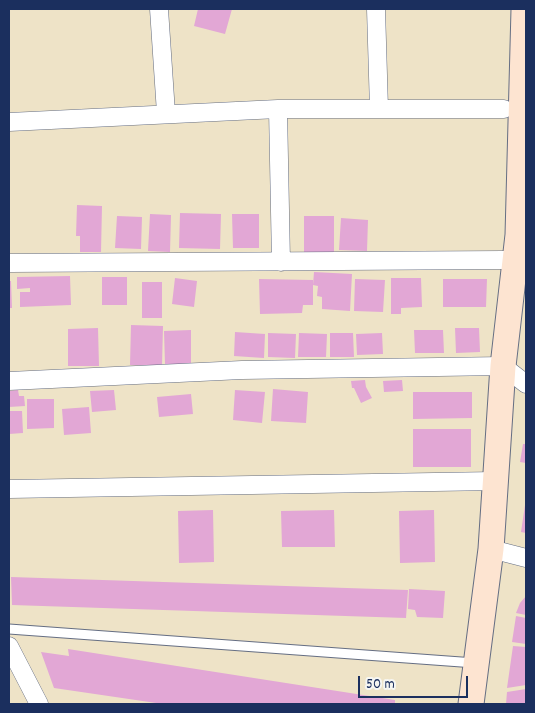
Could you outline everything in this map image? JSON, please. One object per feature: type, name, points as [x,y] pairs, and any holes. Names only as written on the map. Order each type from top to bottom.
[{"type":"street","points":[[159,9],[166,113]]},
{"type":"street","points":[[376,9],[379,108]]},
{"type":"street","points":[[471,704],[491,550],[503,366],[504,109],[508,9]]},
{"type":"street","points":[[503,366],[518,235],[524,9]]},
{"type":"street","points":[[278,108],[281,262]]},
{"type":"street","points":[[9,122],[278,108],[504,109]]},
{"type":"street","points":[[9,264],[504,260]]},
{"type":"street","points":[[9,381],[242,370],[503,366],[526,384]]},
{"type":"street","points":[[9,489],[496,482]]},
{"type":"street","points":[[491,550],[526,558]]},
{"type":"street","points":[[9,646],[42,704]]},
{"type":"lane","points":[[9,629],[476,663]]},
{"type":"building","points":[[198,9],[232,9],[225,34],[194,26]]},
{"type":"building","points":[[77,205],[102,206],[101,252],[80,252],[80,236],[76,236]]},
{"type":"building","points":[[180,213],[221,214],[220,249],[179,248]]},
{"type":"building","points":[[150,214],[171,215],[170,252],[148,251]]},
{"type":"building","points":[[232,214],[259,214],[259,248],[233,248]]},
{"type":"building","points":[[117,216],[142,217],[141,249],[115,248]]},
{"type":"building","points":[[304,216],[334,216],[334,252],[304,252]]},
{"type":"building","points":[[341,218],[368,220],[367,251],[339,250]]},
{"type":"building","points":[[314,272],[352,274],[350,311],[322,309],[322,297],[317,296],[318,286],[313,285]]},
{"type":"building","points":[[70,276],[71,305],[20,307],[20,292],[30,292],[30,288],[17,289],[17,277]]},
{"type":"building","points":[[102,277],[127,277],[127,305],[102,305]]},
{"type":"building","points":[[175,278],[197,281],[194,307],[172,304]]},
{"type":"building","points":[[391,278],[421,278],[422,307],[401,308],[401,314],[391,314]]},
{"type":"building","points":[[259,279],[313,280],[313,305],[303,305],[302,313],[260,314]]},
{"type":"building","points":[[355,279],[385,280],[383,312],[354,311]]},
{"type":"building","points":[[443,279],[487,279],[486,307],[443,307]]},
{"type":"building","points":[[9,281],[11,281],[12,308],[9,308]]},
{"type":"building","points":[[142,282],[162,282],[162,318],[142,318]]},
{"type":"building","points":[[131,325],[163,326],[162,366],[130,365]]},
{"type":"building","points":[[98,328],[99,366],[68,366],[68,329]]},
{"type":"building","points":[[455,328],[479,328],[480,352],[456,353]]},
{"type":"building","points":[[191,330],[191,364],[165,364],[164,331]]},
{"type":"building","points":[[414,330],[443,330],[444,353],[415,353]]},
{"type":"building","points":[[235,332],[265,334],[264,358],[234,356]]},
{"type":"building","points":[[268,333],[296,334],[295,358],[268,357]]},
{"type":"building","points":[[299,333],[327,334],[326,357],[298,357]]},
{"type":"building","points":[[330,333],[353,333],[354,357],[330,357]]},
{"type":"building","points":[[382,333],[383,354],[357,355],[356,334]]},
{"type":"building","points":[[365,380],[366,387],[372,398],[361,403],[354,388],[352,388],[351,381]]},
{"type":"building","points":[[402,380],[403,391],[384,392],[383,381]]},
{"type":"building","points":[[273,389],[308,392],[306,423],[271,421]]},
{"type":"building","points":[[18,390],[19,396],[24,396],[25,406],[9,407],[9,391]]},
{"type":"building","points":[[114,390],[116,410],[92,412],[90,391]]},
{"type":"building","points":[[235,390],[265,392],[262,423],[233,420]]},
{"type":"building","points":[[413,392],[472,392],[472,418],[413,419]]},
{"type":"building","points":[[191,394],[193,414],[159,417],[157,397]]},
{"type":"building","points":[[27,399],[54,399],[54,428],[27,429]]},
{"type":"building","points":[[89,407],[91,433],[64,435],[62,409]]},
{"type":"building","points":[[9,411],[22,411],[23,433],[9,434]]},
{"type":"building","points":[[413,429],[471,429],[471,467],[413,467]]},
{"type":"building","points":[[523,444],[526,444],[526,463],[520,462]]},
{"type":"building","points":[[526,505],[526,533],[521,532]]},
{"type":"building","points":[[213,510],[214,562],[179,563],[178,511]]},
{"type":"building","points":[[334,510],[335,547],[282,547],[281,511]]},
{"type":"building","points":[[434,510],[435,562],[400,563],[399,511]]},
{"type":"building","points":[[11,577],[408,590],[406,618],[12,605]]},
{"type":"building","points":[[409,589],[445,591],[443,618],[417,617],[415,610],[408,609]]},
{"type":"building","points":[[526,596],[526,615],[516,613],[520,603]]},
{"type":"building","points":[[516,616],[526,618],[526,644],[512,642]]},
{"type":"building","points":[[513,646],[526,647],[526,685],[507,688]]},
{"type":"building","points":[[68,649],[395,700],[395,704],[163,704],[54,688],[41,652],[69,656]]},
{"type":"building","points":[[526,689],[526,704],[506,704],[507,692]]}]
